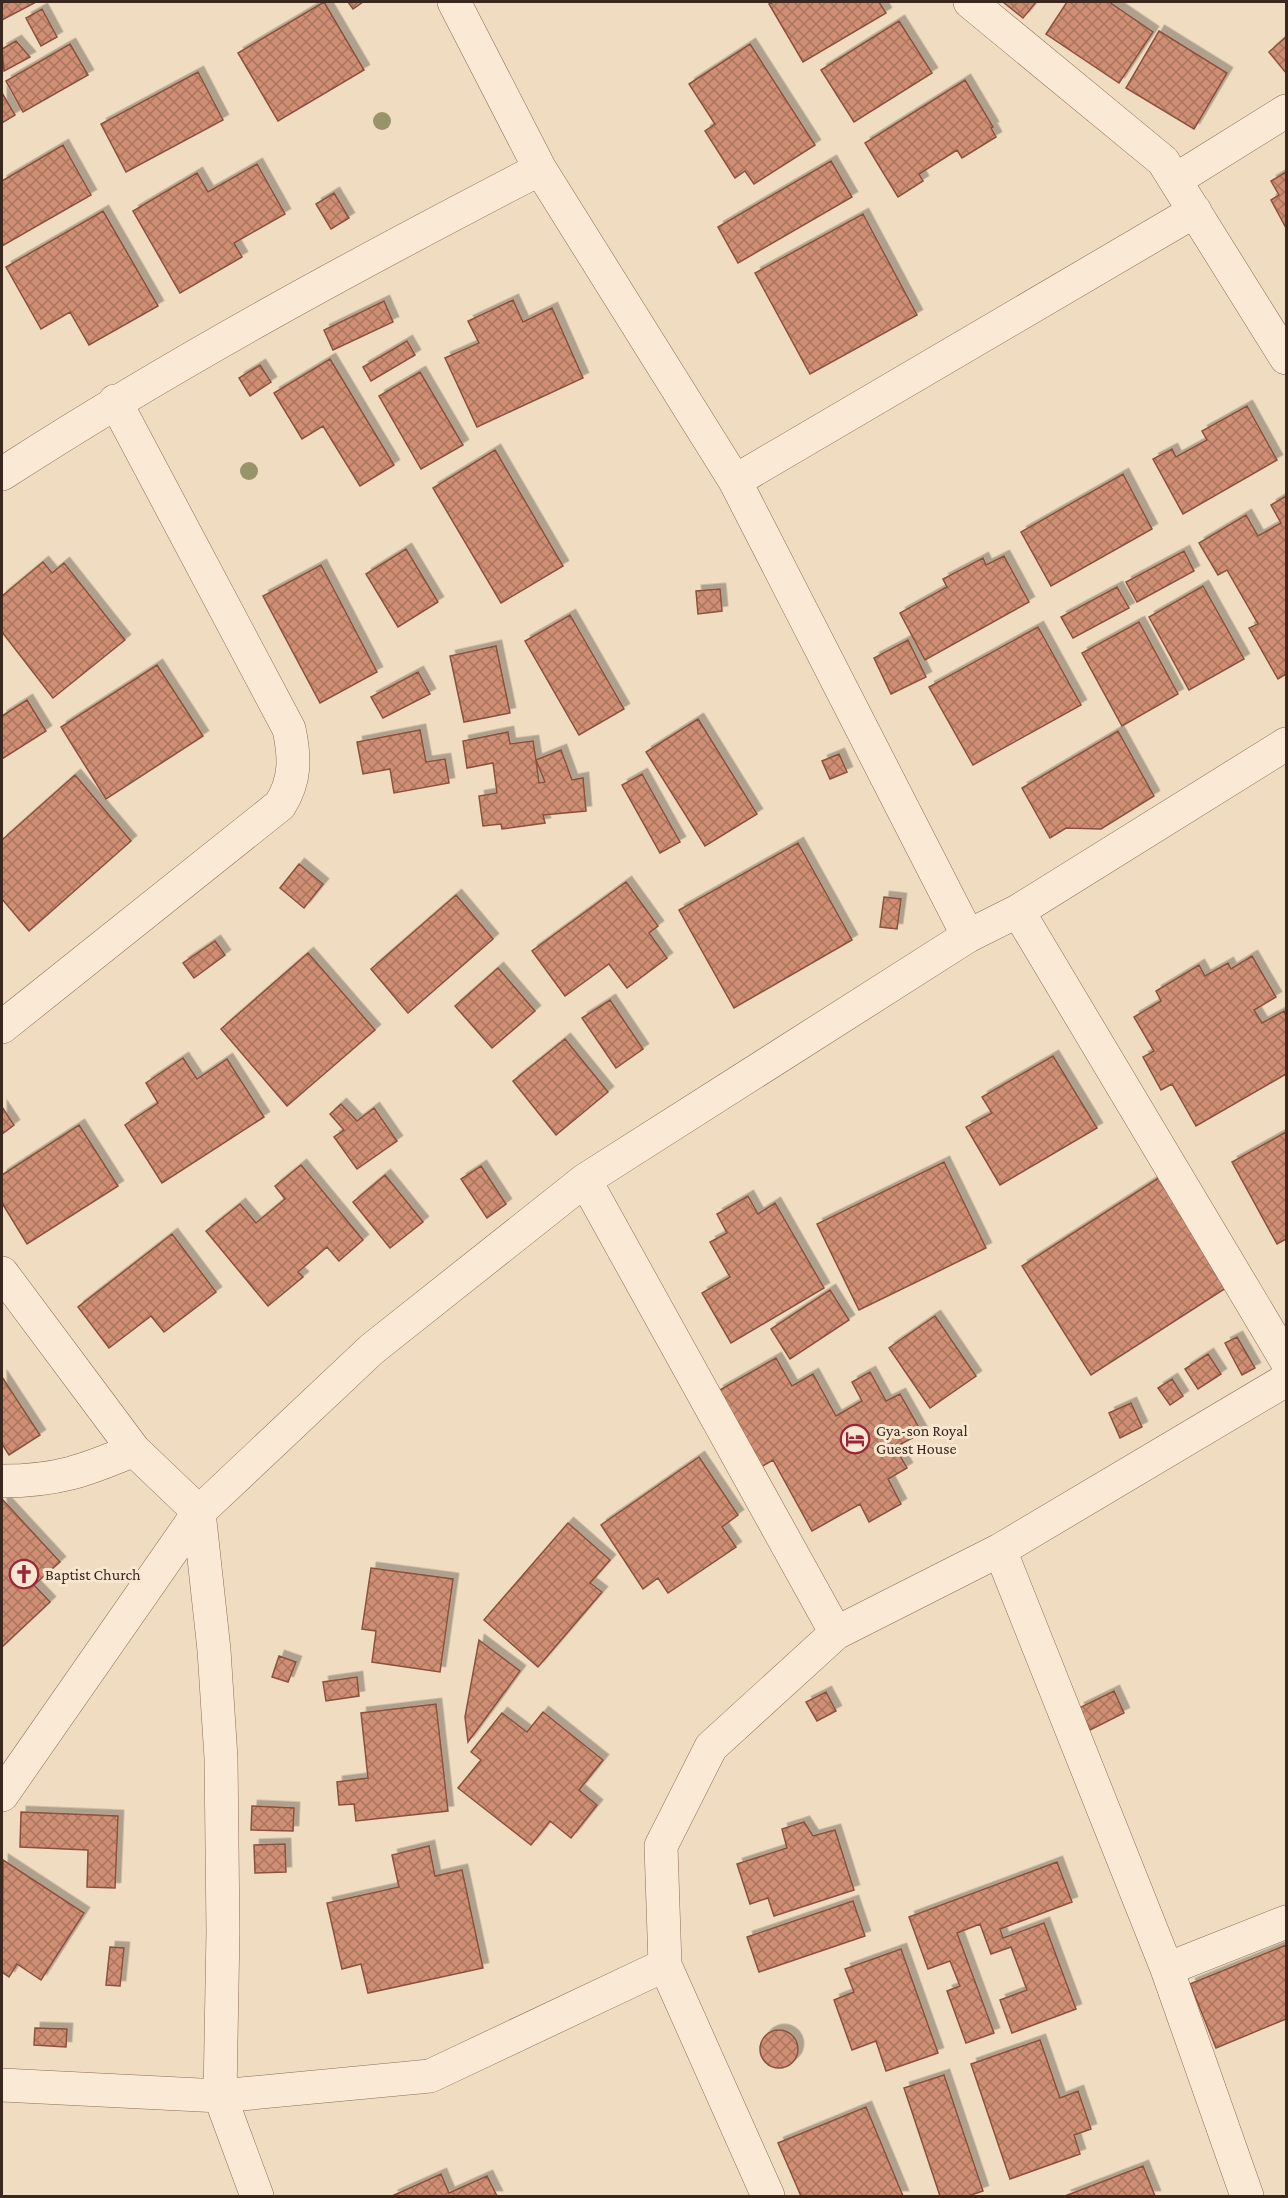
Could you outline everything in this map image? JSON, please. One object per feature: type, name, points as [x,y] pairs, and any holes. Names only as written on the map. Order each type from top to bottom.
[{"type":"street","points":[[454,2],[540,169],[735,481],[968,936]]},
{"type":"street","points":[[970,2],[1122,124],[1163,161],[1177,179],[1287,358]]},
{"type":"street","points":[[1177,179],[1287,111]]},
{"type":"street","points":[[2,474],[115,401],[354,266],[540,169]]},
{"type":"street","points":[[735,481],[1195,211]]},
{"type":"street","points":[[2,1027],[280,805],[291,788],[293,750],[289,729],[115,401]]},
{"type":"street","points":[[2,1795],[199,1512],[372,1349],[585,1180],[968,936],[1018,911],[1287,744]]},
{"type":"street","points":[[1018,911],[1287,1360]]},
{"type":"street","points":[[585,1180],[836,1633]]},
{"type":"street","points":[[2,1273],[134,1450],[199,1512],[214,1650],[221,1758],[223,1931],[220,2096],[256,2196]]},
{"type":"street","points":[[768,2196],[665,1965],[661,1846],[711,1747],[836,1633],[1000,1550],[1287,1380]]},
{"type":"street","points":[[2,1481],[35,1481],[78,1473],[134,1450]]},
{"type":"street","points":[[1000,1550],[1167,1969],[1247,2196]]},
{"type":"street","points":[[1167,1969],[1287,1922]]},
{"type":"street","points":[[2,2085],[220,2096],[430,2076],[665,1965]]},
{"type":"building","points":[[2,2],[36,2],[2,20]]},
{"type":"building","points":[[324,2],[364,70],[278,121],[238,53]]},
{"type":"building","points":[[348,2],[363,2],[353,9]]},
{"type":"building","points":[[773,2],[879,2],[886,13],[803,62],[769,4]]},
{"type":"building","points":[[1003,2],[1036,2],[1023,18]]},
{"type":"building","points":[[1067,2],[1109,2],[1153,32],[1119,83],[1046,34]]},
{"type":"building","points":[[42,9],[57,37],[41,46],[26,18]]},
{"type":"building","points":[[899,21],[932,73],[854,122],[821,70]]},
{"type":"building","points":[[1159,31],[1227,73],[1194,129],[1126,88]]},
{"type":"building","points":[[1286,37],[1286,73],[1269,52]]},
{"type":"building","points":[[16,41],[30,57],[4,71],[2,49]]},
{"type":"building","points":[[70,44],[88,75],[23,112],[6,81]]},
{"type":"building","points":[[750,44],[815,145],[754,184],[745,171],[735,178],[705,131],[715,124],[689,84]]},
{"type":"building","points":[[198,72],[223,120],[126,172],[101,124]]},
{"type":"building","points":[[965,80],[993,127],[991,128],[996,137],[962,158],[957,150],[919,174],[923,181],[898,197],[865,143]]},
{"type":"building","points":[[2,93],[15,115],[2,123]]},
{"type":"building","points":[[63,145],[91,195],[2,246],[2,181]]},
{"type":"building","points":[[831,161],[852,197],[738,263],[718,227]]},
{"type":"building","points":[[257,164],[285,214],[234,243],[242,257],[180,293],[133,211],[197,173],[208,192]]},
{"type":"building","points":[[1286,172],[1286,228],[1271,200],[1279,195],[1271,181]]},
{"type":"building","points":[[334,193],[349,218],[331,229],[316,204]]},
{"type":"building","points":[[103,211],[158,306],[89,345],[70,312],[41,329],[6,267]]},
{"type":"building","points":[[863,214],[917,315],[810,374],[755,273]]},
{"type":"building","points":[[513,300],[523,322],[552,308],[583,378],[477,427],[445,358],[479,343],[468,321]]},
{"type":"building","points":[[384,301],[393,322],[333,350],[324,330]]},
{"type":"building","points":[[407,341],[415,355],[371,381],[363,367]]},
{"type":"building","points":[[330,359],[394,465],[360,486],[323,426],[302,439],[274,393]]},
{"type":"building","points":[[260,365],[271,382],[250,396],[239,378]]},
{"type":"building","points":[[420,372],[463,445],[421,469],[379,396]]},
{"type":"building","points":[[1247,406],[1277,460],[1183,514],[1153,459],[1172,449],[1176,457],[1207,440],[1202,431]]},
{"type":"building","points":[[495,450],[563,566],[501,603],[433,488]]},
{"type":"building","points":[[1123,474],[1152,529],[1051,586],[1021,532]]},
{"type":"building","points":[[1286,496],[1286,674],[1278,679],[1249,628],[1258,624],[1227,570],[1218,575],[1199,543],[1246,515],[1258,536],[1281,523],[1271,505]]},
{"type":"building","points":[[406,549],[438,602],[398,627],[366,574]]},
{"type":"building","points":[[1184,551],[1194,571],[1137,602],[1126,582]]},
{"type":"building","points":[[1004,556],[1029,602],[925,660],[900,613],[947,587],[943,579],[983,558],[986,565]]},
{"type":"building","points":[[43,562],[52,573],[64,563],[125,640],[53,698],[2,632],[2,596]]},
{"type":"building","points":[[321,565],[377,672],[320,703],[263,596]]},
{"type":"building","points":[[1203,586],[1244,659],[1189,690],[1149,617]]},
{"type":"building","points":[[1117,587],[1129,608],[1073,638],[1061,617]]},
{"type":"building","points":[[720,589],[722,611],[698,614],[696,591]]},
{"type":"building","points":[[570,615],[624,709],[579,735],[525,641]]},
{"type":"building","points":[[1139,622],[1178,694],[1122,726],[1082,653]]},
{"type":"building","points":[[1038,627],[1081,705],[973,765],[929,687]]},
{"type":"building","points":[[908,640],[926,677],[891,694],[874,658]]},
{"type":"building","points":[[496,646],[510,713],[464,722],[450,656]]},
{"type":"building","points":[[157,665],[203,736],[106,799],[61,727]]},
{"type":"building","points":[[418,672],[430,694],[383,718],[371,697]]},
{"type":"building","points":[[27,700],[46,731],[2,759],[2,716]]},
{"type":"building","points":[[698,719],[757,814],[705,846],[646,752]]},
{"type":"building","points":[[420,730],[426,762],[445,759],[449,783],[394,793],[390,769],[363,774],[357,742]]},
{"type":"building","points":[[1118,731],[1154,796],[1101,829],[1066,828],[1050,838],[1022,788]]},
{"type":"building","points":[[508,732],[510,744],[533,741],[536,760],[561,750],[572,780],[583,778],[586,811],[543,815],[545,823],[502,829],[501,824],[483,826],[479,796],[497,793],[493,763],[467,768],[463,741]],"holes":[[[536,760],[545,782],[539,783]]]},
{"type":"building","points":[[839,754],[847,772],[830,779],[822,761]]},
{"type":"building","points":[[642,774],[680,842],[660,853],[622,785]]},
{"type":"building","points":[[75,775],[131,841],[29,931],[2,899],[2,840]]},
{"type":"building","points":[[798,843],[852,940],[734,1008],[679,910]]},
{"type":"building","points":[[299,864],[323,884],[304,908],[280,888]]},
{"type":"building","points":[[626,882],[658,926],[649,933],[667,958],[627,988],[609,964],[565,996],[532,951]]},
{"type":"building","points":[[456,895],[493,939],[408,1013],[371,969]]},
{"type":"building","points":[[884,897],[901,899],[897,929],[880,927]]},
{"type":"building","points":[[215,941],[225,955],[194,978],[183,963]]},
{"type":"building","points":[[308,953],[375,1030],[287,1106],[221,1029]]},
{"type":"building","points":[[1252,956],[1276,997],[1254,1010],[1262,1023],[1284,1011],[1286,1016],[1286,1074],[1196,1126],[1172,1084],[1161,1090],[1143,1057],[1154,1051],[1134,1017],[1161,1001],[1156,991],[1199,965],[1205,976],[1228,963],[1231,969]]},
{"type":"building","points":[[498,968],[535,1011],[492,1048],[455,1006]]},
{"type":"building","points":[[610,1000],[643,1049],[616,1068],[582,1018]]},
{"type":"building","points":[[565,1039],[608,1092],[556,1135],[513,1081]]},
{"type":"building","points":[[1053,1056],[1097,1128],[1000,1185],[966,1127],[992,1113],[982,1097]]},
{"type":"building","points":[[183,1058],[197,1079],[227,1059],[264,1117],[162,1183],[125,1125],[158,1103],[146,1083]]},
{"type":"building","points":[[341,1104],[357,1121],[374,1108],[397,1141],[357,1169],[334,1137],[344,1130],[330,1114]]},
{"type":"building","points":[[2,1107],[14,1125],[2,1134]]},
{"type":"building","points":[[79,1125],[118,1186],[27,1244],[2,1203],[2,1175]]},
{"type":"building","points":[[1286,1132],[1286,1239],[1277,1244],[1232,1162]]},
{"type":"building","points":[[944,1162],[986,1248],[859,1310],[817,1224]]},
{"type":"building","points":[[301,1165],[363,1240],[339,1261],[327,1247],[298,1272],[303,1277],[268,1306],[206,1231],[240,1204],[256,1223],[285,1199],[275,1186]]},
{"type":"building","points":[[481,1166],[506,1204],[487,1218],[461,1179]]},
{"type":"building","points":[[385,1175],[423,1222],[390,1248],[353,1202]]},
{"type":"building","points":[[1160,1177],[1229,1286],[1091,1375],[1022,1266]]},
{"type":"building","points":[[748,1196],[758,1214],[775,1203],[824,1288],[731,1343],[702,1293],[730,1277],[710,1242],[727,1233],[717,1214]]},
{"type":"building","points":[[172,1234],[216,1292],[164,1332],[151,1316],[109,1348],[78,1307]]},
{"type":"building","points":[[830,1290],[849,1320],[790,1359],[771,1329]]},
{"type":"building","points":[[935,1316],[976,1376],[930,1408],[889,1348]]},
{"type":"building","points":[[1237,1337],[1255,1368],[1242,1375],[1225,1343]]},
{"type":"building","points":[[1208,1354],[1221,1374],[1198,1389],[1185,1369]]},
{"type":"building","points":[[776,1358],[792,1386],[813,1374],[836,1416],[862,1401],[852,1382],[870,1372],[886,1401],[900,1394],[922,1433],[895,1447],[907,1468],[888,1479],[901,1504],[869,1522],[860,1504],[812,1531],[773,1460],[761,1467],[718,1391]]},
{"type":"building","points":[[2,1377],[40,1435],[9,1455],[2,1444]]},
{"type":"building","points":[[1172,1379],[1183,1396],[1170,1405],[1158,1388]]},
{"type":"building","points":[[1131,1403],[1142,1427],[1120,1438],[1109,1413]]},
{"type":"building","points":[[699,1457],[738,1515],[722,1527],[736,1547],[668,1593],[658,1578],[643,1589],[601,1525]]},
{"type":"building","name":"Baptist Church","points":[[2,1499],[60,1562],[34,1585],[50,1602],[2,1647]]},
{"type":"building","points":[[568,1523],[610,1560],[590,1583],[602,1592],[538,1667],[484,1620]]},
{"type":"building","points":[[371,1568],[453,1579],[440,1672],[372,1662],[376,1631],[362,1629]]},
{"type":"building","points":[[479,1640],[520,1671],[468,1742],[465,1717]]},
{"type":"building","points":[[279,1656],[296,1662],[288,1682],[272,1677]]},
{"type":"building","points":[[357,1677],[359,1696],[326,1701],[323,1682]]},
{"type":"building","points":[[1114,1691],[1124,1713],[1090,1730],[1079,1708]]},
{"type":"building","points":[[826,1692],[836,1711],[817,1721],[806,1702]]},
{"type":"building","points":[[436,1704],[448,1811],[356,1821],[354,1804],[339,1805],[337,1782],[368,1778],[361,1713]]},
{"type":"building","points":[[543,1712],[603,1760],[579,1790],[597,1805],[571,1838],[550,1821],[531,1845],[458,1788],[481,1760],[471,1752],[502,1713],[527,1732]]},
{"type":"building","points":[[252,1806],[294,1808],[293,1831],[251,1830]]},
{"type":"building","points":[[21,1812],[118,1816],[115,1888],[87,1887],[88,1850],[20,1847]]},
{"type":"building","points":[[804,1822],[813,1836],[835,1830],[854,1890],[774,1916],[768,1898],[750,1904],[737,1864],[787,1848],[782,1829]]},
{"type":"building","points":[[285,1844],[286,1872],[255,1873],[254,1845]]},
{"type":"building","points":[[429,1846],[435,1876],[462,1870],[483,1968],[368,1993],[361,1964],[342,1969],[327,1903],[399,1887],[392,1855]]},
{"type":"building","points":[[3,1860],[84,1913],[41,1980],[17,1964],[9,1977],[2,1972]]},
{"type":"building","points":[[1057,1862],[1072,1902],[1000,1929],[1003,1938],[1044,1923],[1076,2009],[1012,2033],[1000,2000],[1027,1990],[1011,1947],[991,1954],[980,1924],[957,1933],[994,2033],[966,2043],[947,1991],[960,1986],[950,1961],[928,1969],[909,1917]]},
{"type":"building","points":[[853,1901],[865,1936],[759,1972],[747,1937]]},
{"type":"building","points":[[1286,1945],[1286,2019],[1216,2048],[1190,1984]]},
{"type":"building","points":[[110,1947],[124,1948],[120,1986],[106,1985]]},
{"type":"building","points":[[901,1949],[938,2053],[886,2071],[876,2041],[852,2050],[834,2000],[854,1992],[845,1969]]},
{"type":"building","points":[[35,2028],[67,2029],[66,2047],[34,2045]]},
{"type":"building","points":[[779,2030],[792,2036],[798,2049],[792,2062],[779,2068],[766,2062],[760,2049],[766,2036]]},
{"type":"building","points":[[1040,2040],[1060,2098],[1078,2091],[1091,2129],[1074,2135],[1080,2154],[1010,2179],[971,2064]]},
{"type":"building","points":[[944,2075],[983,2191],[968,2196],[940,2196],[904,2088]]},
{"type":"building","points":[[866,2107],[903,2196],[801,2196],[778,2143]]},
{"type":"building","points":[[1143,2166],[1155,2196],[1065,2196]]},
{"type":"building","points":[[441,2174],[449,2193],[487,2176],[497,2196],[392,2196]]},
{"type":"place","name":"Gya-son Royal Guest House","points":[[855,1439]]},
{"type":"place","name":"Baptist Church","points":[[24,1574]]}]
